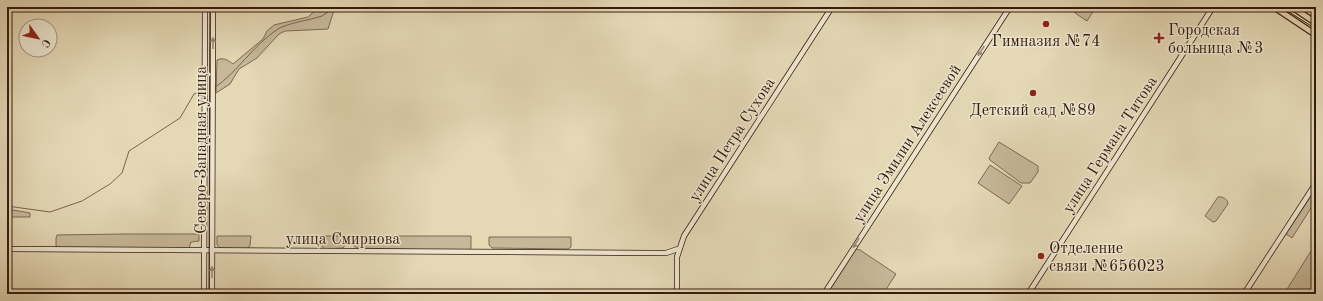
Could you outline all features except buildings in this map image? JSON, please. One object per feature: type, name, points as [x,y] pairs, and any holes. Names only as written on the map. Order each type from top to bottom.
[{"type":"main road","points":[[1274,7],[1316,35]]},
{"type":"main road","points":[[1292,7],[1316,23]]},
{"type":"street","name":"Северо-Западная улица","points":[[204,294],[205,7]]},
{"type":"street","name":"Северо-Западная улица","points":[[212,294],[213,7]]},
{"type":"street","name":"улица Петра Сухова","points":[[677,294],[678,249],[692,224],[832,7]]},
{"type":"street","name":"улица Эмилии Алексеевой","points":[[824,294],[1010,7]]},
{"type":"street","name":"улица Германа Титова","points":[[1028,294],[1212,7]]},
{"type":"street","points":[[1244,294],[1316,184]]},
{"type":"street","name":"улица Смирнова","points":[[7,249],[666,253],[678,249]]},
{"type":"shaded area","points":[[319,7],[335,7],[328,29],[285,31],[279,34],[257,58],[239,69],[230,84],[216,93],[217,60],[225,59],[233,64],[263,39],[267,31],[274,25],[308,17]]},
{"type":"shaded area","points":[[1079,7],[1096,7],[1087,21],[1075,13]]},
{"type":"shaded area","points":[[999,142],[1038,166],[1038,172],[1030,183],[1021,183],[990,160],[989,158]]},
{"type":"shaded area","points":[[990,165],[1022,186],[1009,204],[978,183]]},
{"type":"shaded area","points":[[1316,188],[1316,200],[1292,238],[1286,234]]},
{"type":"shaded area","points":[[1218,197],[1224,198],[1228,204],[1216,221],[1213,222],[1205,216]]},
{"type":"shaded area","points":[[7,209],[30,213],[30,217],[7,217]]},
{"type":"shaded area","points":[[199,234],[199,241],[191,242],[189,248],[59,248],[56,246],[57,235]]},
{"type":"shaded area","points":[[217,236],[251,236],[250,245],[248,249],[220,248],[217,245]]},
{"type":"shaded area","points":[[322,236],[345,236],[345,245],[343,248],[324,249],[322,246]]},
{"type":"shaded area","points":[[353,236],[471,236],[471,248],[469,251],[357,248],[354,246]]},
{"type":"shaded area","points":[[489,237],[571,237],[571,247],[568,249],[492,248],[489,245]]},
{"type":"shaded area","points":[[1316,243],[1316,289],[1313,294],[1284,294]]},
{"type":"shaded area","points":[[856,249],[860,250],[896,274],[883,294],[827,294]]},
{"type":"waterway","points":[[214,88],[223,82],[269,35],[287,25],[322,16],[328,12],[331,7]]},
{"type":"waterway","points":[[7,206],[50,212],[82,201],[110,184],[122,173],[129,151],[180,118],[194,94],[203,91]]},
{"type":"tram line","points":[[209,294],[210,7]]},
{"type":"tram line","points":[[1281,7],[1316,29]]},
{"type":"place","name":"Гимназия №74","points":[[1046,24]]},
{"type":"place","name":"Городская больница №3","points":[[1159,38]]},
{"type":"place","name":"Детский сад №89","points":[[1033,93]]},
{"type":"place","name":"Отделение связи №656023","points":[[1041,256]]}]
